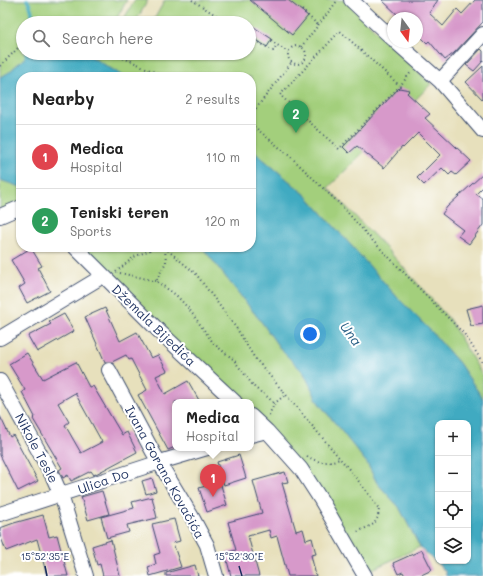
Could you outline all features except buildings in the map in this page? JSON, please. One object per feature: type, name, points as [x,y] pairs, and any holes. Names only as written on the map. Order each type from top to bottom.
[{"type":"street","points":[[351,0],[387,33]]},
{"type":"street","points":[[440,81],[483,34]]},
{"type":"street","points":[[403,48],[440,81],[483,131]]},
{"type":"street","points":[[0,216],[16,209]]},
{"type":"street","name":"Džemala Bijedića","points":[[79,252],[158,331],[232,399]]},
{"type":"street","points":[[0,338],[104,276]]},
{"type":"street","name":"Ivana Gorana Kovačića","points":[[108,370],[207,545],[216,576]]},
{"type":"street","name":"Nikole Tesle","points":[[0,381],[53,477],[61,495],[86,576]]},
{"type":"street","points":[[254,417],[270,425],[301,469],[321,500],[365,576]]},
{"type":"street","points":[[254,433],[270,425]]},
{"type":"street","name":"Ulica Do","points":[[0,514],[197,451]]},
{"type":"path","points":[[192,0],[217,16]]},
{"type":"path","points":[[301,47],[338,0]]},
{"type":"path","points":[[302,10],[318,25]]},
{"type":"path","points":[[400,86],[340,31],[280,95],[339,149],[400,86],[419,63]]},
{"type":"path","points":[[256,40],[273,51],[277,45]]},
{"type":"path","points":[[271,41],[288,52]]},
{"type":"path","points":[[292,47],[301,47],[305,50],[305,59],[300,63],[294,64],[288,58],[288,52],[292,47]]},
{"type":"path","points":[[0,66],[16,50]]},
{"type":"path","points":[[305,59],[310,63]]},
{"type":"path","points":[[128,60],[154,72]]},
{"type":"path","points":[[256,109],[292,62]]},
{"type":"path","points":[[256,128],[292,158],[339,202],[465,335],[483,363]]},
{"type":"path","points":[[144,252],[134,257],[115,272],[156,281],[176,295],[189,309],[214,344],[233,360],[255,388],[269,398],[274,404]]},
{"type":"path","points":[[156,281],[166,262],[165,252]]},
{"type":"path","points":[[170,252],[196,274],[237,329],[254,357],[353,474],[379,509],[378,517],[374,524],[343,538]]},
{"type":"path","points":[[270,425],[268,415],[274,404],[286,394]]},
{"type":"path","points":[[302,451],[316,462],[328,463],[340,459]]},
{"type":"green space","points":[[0,0],[127,0],[118,16],[16,16],[16,60],[22,60],[8,73],[0,77]]},
{"type":"green space","points":[[135,0],[148,0],[139,16],[125,16]]},
{"type":"green space","points":[[165,0],[344,0],[387,42],[387,48],[394,48],[431,84],[328,188],[387,249],[449,319],[483,376],[483,399],[459,363],[430,330],[397,297],[307,196],[256,153],[256,72],[117,72],[97,60],[256,60],[256,16],[156,16]]},
{"type":"green space","points":[[0,180],[16,185],[16,214],[0,220]]},
{"type":"green space","points":[[80,252],[206,252],[263,324],[281,350],[304,373],[318,402],[367,463],[377,483],[399,507],[420,547],[364,573],[321,500],[254,420],[254,399],[232,399]]},
{"type":"water","points":[[22,60],[97,60],[117,72],[16,72],[16,185],[0,180],[0,77],[8,73]]},
{"type":"water","name":"Una","points":[[256,153],[307,196],[397,297],[430,330],[459,363],[483,399],[483,576],[446,576],[445,571],[438,564],[471,564],[471,420],[435,420],[435,561],[420,547],[399,507],[377,483],[367,463],[318,402],[304,373],[281,350],[263,324],[206,252],[256,252]]},
{"type":"waterway","points":[[27,0],[32,11],[32,16]]},
{"type":"place","name":"Teniski teren","points":[[296,133]]},
{"type":"place","name":"Medica","points":[[213,497]]}]
